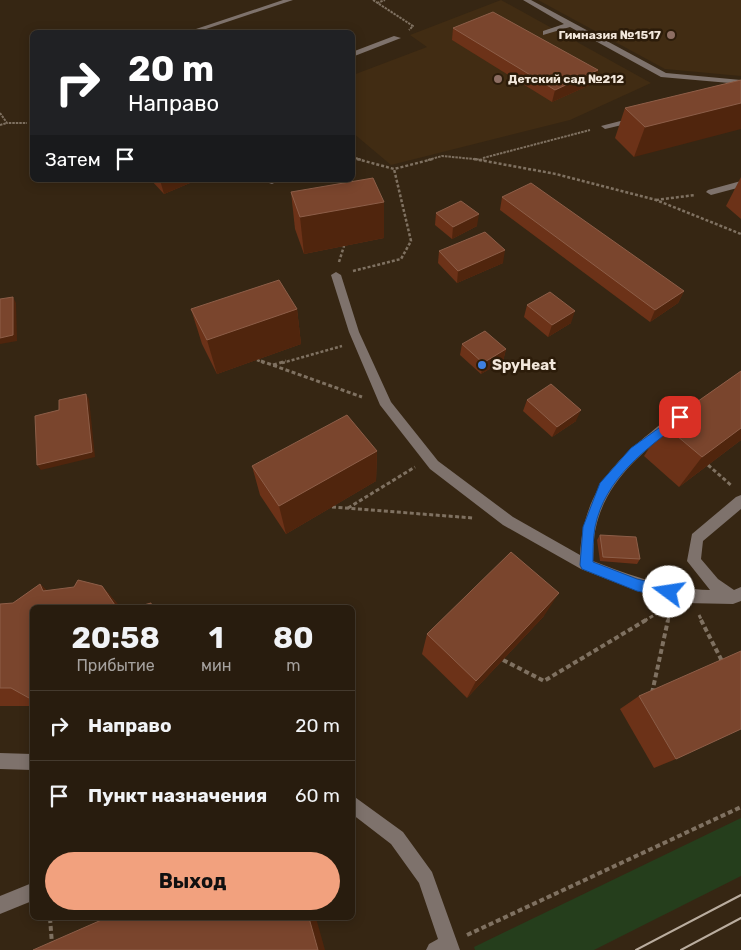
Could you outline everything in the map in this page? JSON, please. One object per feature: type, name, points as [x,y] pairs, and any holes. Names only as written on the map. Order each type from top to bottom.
[{"type":"lane","points":[[197,30],[290,0]]},
{"type":"lane","points":[[526,0],[664,75],[741,82]]},
{"type":"lane","points":[[546,33],[570,24]]},
{"type":"lane","points":[[355,54],[397,38]]},
{"type":"lane","points":[[605,126],[644,117]]},
{"type":"lane","points":[[711,192],[741,184]]},
{"type":"lane","points":[[336,275],[359,342],[386,405],[434,465],[508,521],[586,565],[637,585],[689,597],[737,595]]},
{"type":"lane","points":[[586,565],[589,527],[604,487],[635,451],[680,417]]},
{"type":"lane","points":[[737,595],[713,584],[694,561],[697,538],[741,500]]},
{"type":"lane","points":[[0,761],[30,762]]},
{"type":"lane","points":[[355,805],[397,838],[426,878],[445,948]]},
{"type":"lane","points":[[0,905],[30,893]]},
{"type":"path","points":[[373,0],[414,26],[397,38]]},
{"type":"path","points":[[377,3],[385,0]]},
{"type":"path","points":[[0,113],[7,123]]},
{"type":"path","points":[[0,125],[27,123]]},
{"type":"path","points":[[480,159],[605,126]]},
{"type":"path","points":[[355,158],[394,169],[442,156],[480,159],[556,174],[656,200],[741,234]]},
{"type":"path","points":[[336,275],[401,259],[411,242],[394,169]]},
{"type":"path","points":[[656,200],[711,192]]},
{"type":"path","points":[[272,365],[359,342]]},
{"type":"path","points":[[257,360],[386,405]]},
{"type":"path","points":[[347,508],[429,458]]},
{"type":"path","points":[[708,464],[734,488]]},
{"type":"path","points":[[332,507],[508,521]]},
{"type":"path","points":[[689,597],[723,664]]},
{"type":"path","points":[[503,660],[544,681],[672,605],[651,696]]},
{"type":"path","points":[[445,948],[741,807]]},
{"type":"path","points":[[50,920],[52,950]]},
{"type":"shaded area","name":"Детский сад №212","points":[[501,0],[651,83],[570,120],[391,165],[355,135],[355,74],[427,47],[410,35]]},
{"type":"shaded area","name":"Гимназия №1517","points":[[538,0],[741,0],[741,76],[665,69]]},
{"type":"green space","points":[[741,818],[741,876],[594,950],[475,950],[474,947]]},
{"type":"building","points":[[493,12],[598,70],[555,90],[453,28]]},
{"type":"building","points":[[741,80],[741,103],[645,127],[625,108]]},
{"type":"building","points":[[373,178],[384,202],[300,217],[291,192]]},
{"type":"building","points":[[531,183],[684,291],[655,310],[502,197]]},
{"type":"building","points":[[461,201],[479,214],[453,227],[436,213]]},
{"type":"building","points":[[485,232],[505,250],[458,271],[439,251]]},
{"type":"building","points":[[279,280],[297,309],[207,340],[191,309]]},
{"type":"building","points":[[550,292],[575,311],[552,325],[527,305]]},
{"type":"building","points":[[13,297],[13,335],[0,338],[0,299]]},
{"type":"building","points":[[485,331],[506,349],[483,363],[462,344]]},
{"type":"building","points":[[741,371],[741,428],[702,457],[664,425]]},
{"type":"building","points":[[551,384],[581,410],[557,427],[527,400]]},
{"type":"building","points":[[86,394],[92,452],[37,465],[35,416],[59,410],[59,400]]},
{"type":"building","points":[[347,415],[377,451],[279,506],[252,466]]},
{"type":"building","points":[[600,535],[636,537],[640,559],[603,557]]},
{"type":"building","points":[[511,552],[559,593],[476,681],[427,634]]},
{"type":"building","points":[[78,580],[102,586],[115,605],[30,605],[30,698],[11,688],[0,688],[0,604],[13,603],[40,584],[43,591],[74,587]]},
{"type":"building","points":[[741,651],[741,729],[676,759],[639,696]]},
{"type":"building","points":[[101,920],[310,920],[318,950],[33,950]]},
{"type":"tram line","points":[[636,950],[741,895]]},
{"type":"tram line","points":[[681,950],[741,918]]},
{"type":"place","name":"Гимназия №1517","points":[[671,35]]},
{"type":"place","name":"Детский сад №212","points":[[498,79]]},
{"type":"place","name":"SpyHeat","points":[[482,365]]},
{"type":"route","points":[[669,592],[637,585],[586,565],[589,527],[604,487],[635,451],[680,417]]}]
